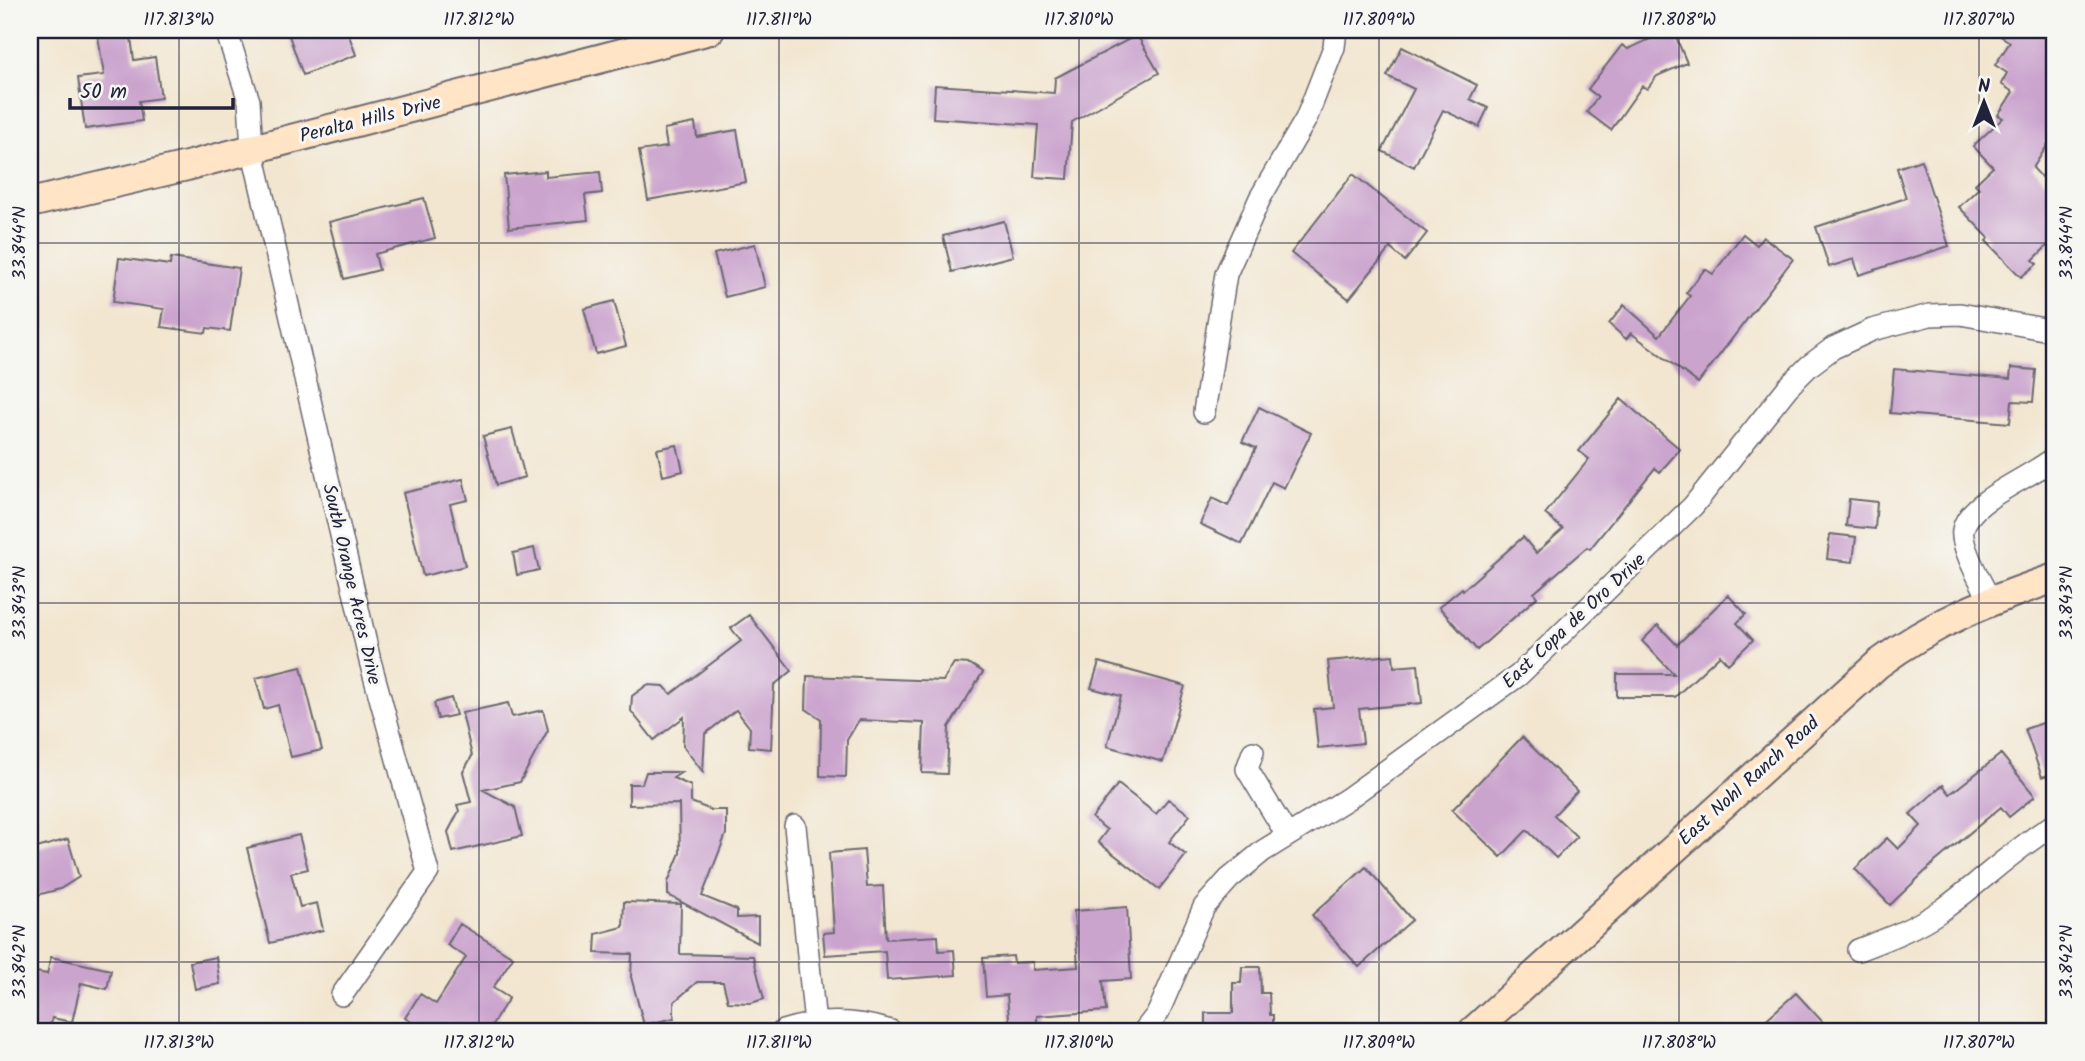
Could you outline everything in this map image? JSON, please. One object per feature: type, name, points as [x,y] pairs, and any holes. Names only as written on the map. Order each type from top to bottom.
[{"type":"main road","name":"Peralta Hills Drive","points":[[30,203],[187,166],[710,30]]},
{"type":"main road","name":"East Nohl Ranch Road","points":[[1473,1031],[1878,664],[1935,626],[1990,600],[2055,578]]},
{"type":"street","points":[[226,30],[249,101],[252,148]]},
{"type":"street","points":[[1204,412],[1226,274],[1260,198],[1306,119],[1334,47],[1336,30]]},
{"type":"street","name":"South Orange Acres Drive","points":[[252,148],[370,661],[428,872],[342,995]]},
{"type":"street","name":"East Copa de Oro Drive","points":[[1144,1031],[1158,1013],[1205,907],[1229,879],[1287,835],[1347,799],[1519,675],[1693,506],[1788,387],[1809,366],[1833,348],[1872,330],[1930,315],[1973,315],[2055,331]]},
{"type":"street","points":[[1990,600],[1966,550],[1962,530],[1970,513],[2044,467],[2055,457]]},
{"type":"street","points":[[1253,752],[1247,769],[1287,835]]},
{"type":"street","points":[[1858,950],[1897,935],[1939,912],[2030,839],[2055,824]]},
{"type":"street","points":[[795,826],[815,1024]]},
{"type":"street","points":[[783,1031],[815,1024],[858,1022],[891,1031]]},
{"type":"building","points":[[97,30],[130,30],[134,60],[155,57],[161,98],[139,101],[142,121],[85,129],[78,78],[104,75]]},
{"type":"building","points":[[287,30],[347,30],[356,55],[303,75]]},
{"type":"building","points":[[1673,30],[1687,63],[1657,76],[1647,89],[1642,86],[1611,130],[1587,112],[1598,97],[1588,89],[1622,45],[1628,49]]},
{"type":"building","points":[[1991,30],[2052,30],[2055,43],[2055,133],[2033,168],[2055,192],[2055,238],[2033,260],[2037,264],[2021,277],[1986,241],[1989,238],[1959,207],[1979,188],[1975,184],[1993,167],[1973,146],[2003,118],[1998,115],[2013,92],[2001,84],[2007,73],[1995,65],[2010,42]]},
{"type":"building","points":[[1137,35],[1159,73],[1072,122],[1068,179],[1034,177],[1038,125],[933,118],[935,85],[1054,93],[1055,78]]},
{"type":"building","points":[[1402,47],[1477,85],[1470,99],[1488,108],[1479,127],[1443,110],[1414,167],[1382,151],[1414,89],[1387,76]]},
{"type":"building","points":[[695,123],[697,137],[737,130],[746,182],[648,200],[639,151],[667,147],[664,129]]},
{"type":"building","points":[[1921,160],[1949,246],[1859,275],[1854,259],[1829,267],[1816,227],[1906,198],[1897,168]]},
{"type":"building","points":[[546,171],[546,177],[600,172],[602,193],[585,195],[588,220],[509,228],[504,175]]},
{"type":"building","points":[[1353,174],[1427,233],[1405,261],[1390,248],[1349,299],[1291,253]]},
{"type":"building","points":[[424,198],[435,238],[375,254],[379,270],[344,279],[329,222]]},
{"type":"building","points":[[1004,221],[1013,256],[952,272],[943,236]]},
{"type":"building","points":[[1743,234],[1757,245],[1763,237],[1793,259],[1698,383],[1631,333],[1626,339],[1609,324],[1624,305],[1659,336],[1690,296],[1686,293],[1705,269],[1713,274]]},
{"type":"building","points":[[755,244],[765,287],[725,297],[714,254]]},
{"type":"building","points":[[119,258],[170,265],[171,258],[239,268],[230,331],[207,328],[206,333],[161,327],[164,309],[113,302]]},
{"type":"building","points":[[614,301],[626,346],[596,354],[584,309]]},
{"type":"building","points":[[2011,368],[2036,370],[2033,402],[2012,401],[2010,423],[1890,413],[1894,369],[2010,379]]},
{"type":"building","points":[[1621,399],[1680,449],[1660,472],[1655,468],[1590,549],[1587,547],[1534,593],[1537,597],[1477,650],[1439,607],[1462,588],[1463,590],[1523,537],[1536,553],[1563,529],[1545,514],[1589,459],[1579,451]]},
{"type":"building","points":[[1259,407],[1311,433],[1284,488],[1272,482],[1242,544],[1200,524],[1212,498],[1228,506],[1256,448],[1242,442]]},
{"type":"building","points":[[512,429],[525,477],[496,485],[483,436]]},
{"type":"building","points":[[677,445],[683,471],[663,476],[657,449]]},
{"type":"building","points":[[463,479],[468,500],[450,504],[465,566],[423,576],[403,493]]},
{"type":"building","points":[[1849,499],[1877,502],[1875,529],[1846,526]]},
{"type":"building","points":[[1830,534],[1856,537],[1853,562],[1827,559]]},
{"type":"building","points":[[534,548],[539,570],[517,575],[513,553]]},
{"type":"building","points":[[1728,595],[1746,614],[1737,623],[1753,640],[1728,664],[1720,655],[1675,697],[1617,697],[1617,674],[1674,674],[1642,641],[1658,625],[1677,645]]},
{"type":"building","points":[[749,615],[792,671],[774,685],[771,749],[749,747],[750,728],[736,710],[705,734],[703,772],[683,746],[684,717],[654,740],[631,711],[632,696],[647,685],[664,686],[671,694],[741,641],[731,628]]},
{"type":"building","points":[[1393,655],[1394,667],[1418,665],[1422,703],[1359,709],[1363,743],[1318,748],[1314,709],[1333,707],[1328,661]]},
{"type":"building","points":[[1099,662],[1185,686],[1163,762],[1107,746],[1121,696],[1091,688]]},
{"type":"building","points":[[954,663],[970,664],[983,672],[949,727],[947,774],[922,773],[924,723],[859,720],[847,740],[846,777],[820,776],[821,719],[806,709],[807,676],[943,681]]},
{"type":"building","points":[[301,667],[322,750],[291,757],[278,705],[264,709],[256,678]]},
{"type":"building","points":[[451,698],[456,715],[438,719],[434,703]]},
{"type":"building","points":[[508,703],[512,717],[543,710],[548,730],[520,782],[483,790],[515,807],[522,836],[453,852],[448,832],[459,811],[457,805],[471,802],[463,772],[472,756],[462,713]]},
{"type":"building","points":[[2055,719],[2055,773],[2042,777],[2025,729]]},
{"type":"building","points":[[1522,737],[1577,791],[1554,815],[1577,837],[1556,858],[1527,830],[1501,857],[1452,810]]},
{"type":"building","points":[[2001,754],[2035,796],[2009,817],[2001,807],[1935,862],[1890,905],[1855,869],[1887,838],[1898,849],[1921,826],[1910,814],[1943,785],[1950,794]]},
{"type":"building","points":[[646,772],[682,772],[673,778],[691,786],[691,802],[711,810],[726,810],[726,834],[702,896],[737,910],[737,918],[758,917],[758,943],[668,895],[668,882],[680,853],[679,804],[629,805],[629,784],[642,784]]},
{"type":"building","points":[[1118,784],[1156,814],[1168,799],[1190,815],[1169,842],[1186,855],[1159,889],[1098,842],[1107,830],[1092,818]]},
{"type":"building","points":[[299,835],[308,869],[291,873],[300,907],[317,903],[323,930],[270,943],[247,848]]},
{"type":"building","points":[[68,839],[79,877],[60,889],[30,897],[30,850]]},
{"type":"building","points":[[864,850],[867,887],[883,886],[886,939],[938,936],[939,951],[954,950],[956,975],[887,980],[885,951],[825,955],[823,933],[834,932],[829,853]]},
{"type":"building","points":[[1366,867],[1412,920],[1359,967],[1312,915]]},
{"type":"building","points":[[624,902],[681,904],[680,954],[753,956],[764,999],[751,1003],[728,1002],[723,982],[697,982],[674,1002],[674,1018],[644,1025],[631,977],[632,954],[595,953],[596,934],[623,927]]},
{"type":"building","points":[[1127,907],[1131,979],[1103,981],[1106,1011],[1037,1016],[1037,1027],[1010,1029],[1007,995],[986,997],[983,958],[1013,956],[1014,963],[1033,962],[1033,970],[1078,967],[1074,911]]},
{"type":"building","points":[[460,924],[513,957],[493,988],[509,998],[488,1031],[426,1031],[405,1018],[420,994],[436,1004],[466,957],[447,945]]},
{"type":"building","points":[[51,957],[111,970],[107,989],[81,983],[72,1022],[52,1018],[49,1031],[30,1029],[30,971],[47,974]]},
{"type":"building","points":[[216,957],[220,984],[195,989],[190,962]]},
{"type":"building","points":[[1242,967],[1260,967],[1261,993],[1269,993],[1273,1031],[1205,1031],[1205,1013],[1233,1013],[1233,983],[1241,983]]},
{"type":"building","points":[[1796,993],[1831,1031],[1753,1031]]}]
